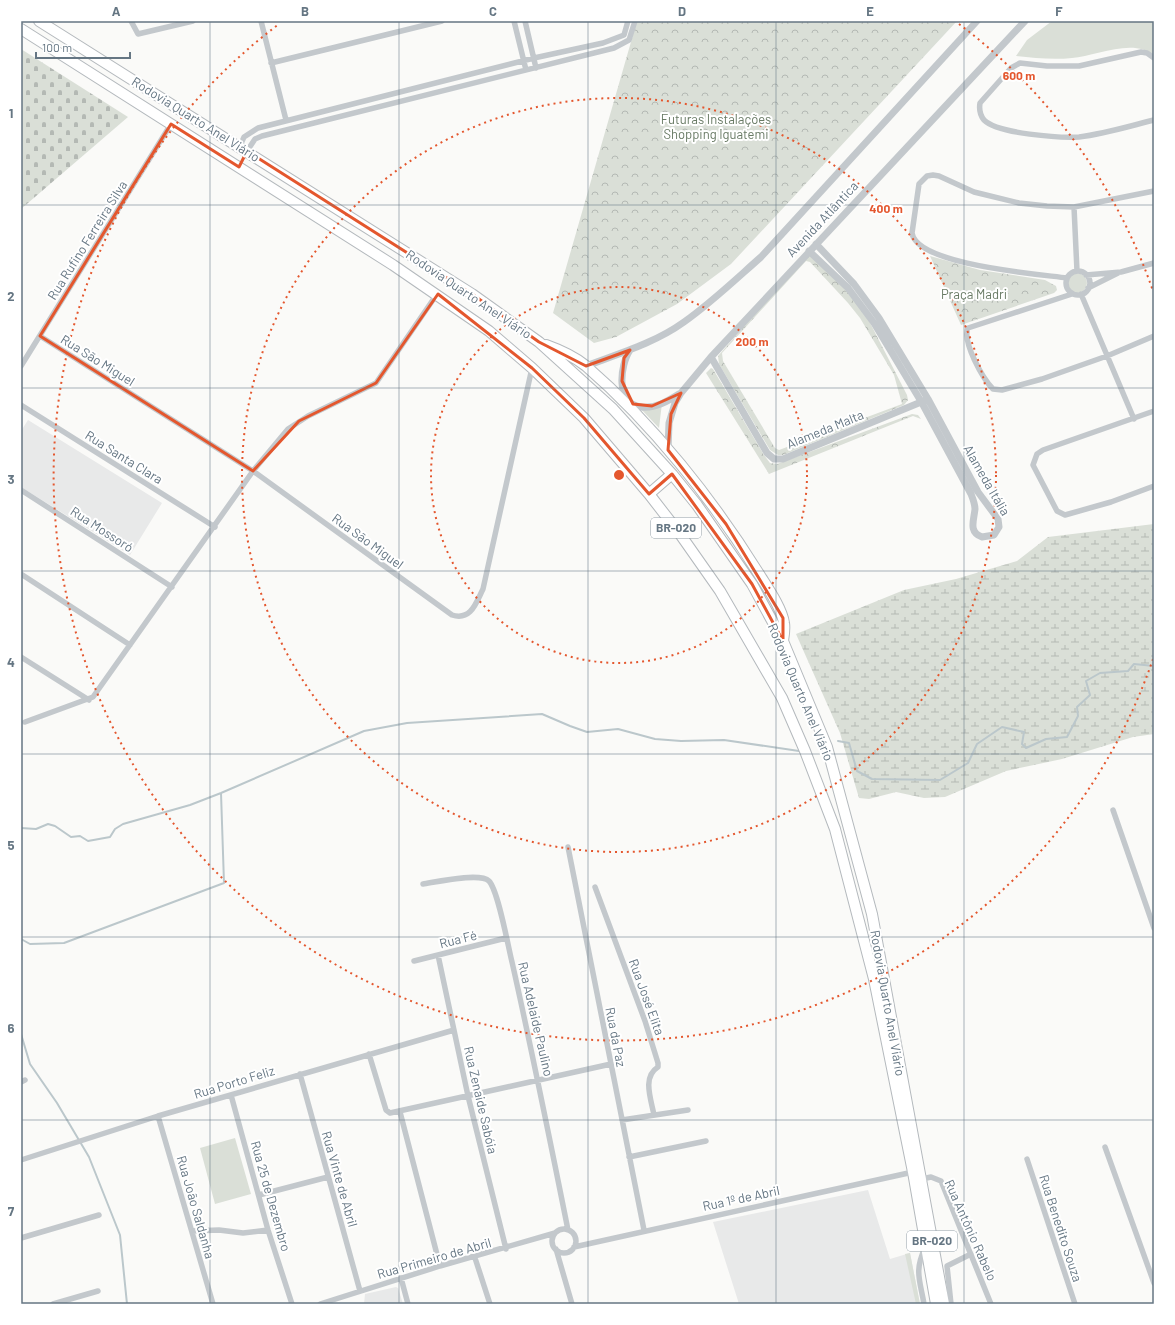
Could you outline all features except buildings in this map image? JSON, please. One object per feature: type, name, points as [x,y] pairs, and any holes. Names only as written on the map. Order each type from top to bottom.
[{"type":"highway","name":"Rodovia Quarto Anel Viário","points":[[39,21],[243,148],[472,294],[539,342],[613,409],[698,505],[752,584],[783,641],[827,747],[872,914],[944,1304]]},
{"type":"highway","name":"Rodovia Quarto Anel Viário","points":[[21,29],[333,226],[438,294],[489,331],[532,368],[584,418],[649,494],[703,566],[776,687],[794,724],[826,802],[839,844],[874,978],[913,1172],[936,1304]]},
{"type":"highway","points":[[239,167],[243,148]]},
{"type":"highway","points":[[333,226],[341,211]]},
{"type":"highway","points":[[539,342],[556,348],[586,366],[629,407],[668,450],[726,524],[768,590],[783,618],[783,641]]},
{"type":"highway","points":[[649,494],[672,474]]},
{"type":"street","points":[[131,21],[138,34],[193,21]]},
{"type":"street","points":[[261,21],[286,120]]},
{"type":"street","points":[[271,63],[442,21]]},
{"type":"street","points":[[514,21],[526,70]]},
{"type":"street","points":[[525,21],[536,68]]},
{"type":"street","points":[[243,148],[244,137],[252,131],[286,120],[534,58],[603,43],[624,35],[628,21]]},
{"type":"street","points":[[243,148],[255,139],[262,136],[620,46],[629,40],[635,21]]},
{"type":"street","name":"Avenida Atlântica","points":[[586,366],[630,350],[682,323],[722,292],[761,257],[977,21]]},
{"type":"street","name":"Avenida Atlântica","points":[[668,450],[670,418],[674,403],[681,393],[711,357],[809,251],[1025,21]]},
{"type":"street","points":[[603,43],[605,50]]},
{"type":"street","points":[[1154,58],[1147,53],[1141,52],[1078,66],[1047,66],[1020,63],[1011,68],[980,103],[979,108],[985,120],[992,124],[1017,132],[1047,137],[1080,137],[1154,120]]},
{"type":"street","points":[[402,91],[404,101]]},
{"type":"street","name":"Rua Rufino Ferreira Silva","points":[[21,366],[171,124]]},
{"type":"street","points":[[1067,278],[974,266],[949,258],[918,244],[913,239],[912,233],[919,184],[928,176],[933,175],[940,176],[974,192],[1019,203],[1074,206],[1154,191]]},
{"type":"street","points":[[1074,206],[1077,272]]},
{"type":"street","name":"Alameda Itália","points":[[809,251],[848,288],[860,303],[927,399],[972,494],[975,510],[972,525],[974,531],[982,537],[989,537],[997,532],[999,523],[978,492],[927,399],[867,300],[816,244]]},
{"type":"street","points":[[1072,294],[1066,287],[1067,278],[1071,273],[1077,272],[1086,275],[1121,272],[1154,263]]},
{"type":"street","points":[[1121,272],[1088,288],[1081,294],[1072,294],[968,328],[967,341],[986,380],[993,389],[1002,390],[1042,379],[1107,356],[1154,336]]},
{"type":"street","points":[[1086,275],[1089,282],[1088,288]]},
{"type":"street","points":[[25,722],[89,700],[96,694],[253,471],[288,429],[299,421],[376,383],[438,294]]},
{"type":"street","points":[[1081,294],[1134,419]]},
{"type":"street","name":"Rua São Miguel","points":[[40,336],[253,471],[452,616],[459,617],[466,616],[472,611],[483,589],[532,368]]},
{"type":"street","points":[[630,350],[624,358],[622,381],[628,399],[633,404],[641,407],[652,406],[664,403],[681,393]]},
{"type":"street","name":"Alameda Malta","points":[[711,357],[766,453],[774,459],[783,459],[927,399]]},
{"type":"street","name":"Rua Santa Clara","points":[[21,406],[215,527]]},
{"type":"street","points":[[1154,411],[1043,450],[1037,454],[1034,460],[1034,470],[1057,511],[1065,515],[1111,502],[1154,486]]},
{"type":"street","name":"Rua Mossoró","points":[[21,490],[172,587]]},
{"type":"street","points":[[975,510],[988,505]]},
{"type":"street","points":[[21,574],[130,645]]},
{"type":"street","points":[[21,657],[89,700]]},
{"type":"street","points":[[1113,810],[1154,928]]},
{"type":"street","name":"Rua da Paz","points":[[568,847],[644,1230]]},
{"type":"street","name":"Rua Adelaide Paulino","points":[[423,884],[470,877],[488,880],[495,896],[538,1080],[568,1230]]},
{"type":"street","name":"Rua José Elita","points":[[594,886],[645,1021],[658,1063],[658,1067],[651,1072],[648,1079],[654,1115]]},
{"type":"street","name":"Rua Fé","points":[[414,962],[506,938]]},
{"type":"street","name":"Rua Zenaide Sabóia","points":[[438,955],[468,1096],[506,1249]]},
{"type":"street","name":"Rua Porto Feliz","points":[[21,1160],[158,1116],[454,1030]]},
{"type":"street","points":[[369,1054],[386,1110],[390,1113],[610,1064]]},
{"type":"street","name":"Rua Vinte de Abril","points":[[300,1074],[360,1290]]},
{"type":"street","name":"Rua 25 de Dezembro","points":[[231,1095],[268,1230],[292,1304]]},
{"type":"street","points":[[622,1120],[688,1110]]},
{"type":"street","points":[[400,1112],[440,1266]]},
{"type":"street","name":"Rua João Saldanha","points":[[158,1116],[213,1304]]},
{"type":"street","points":[[629,1157],[706,1141]]},
{"type":"street","points":[[1105,1147],[1154,1283]]},
{"type":"street","name":"Rua Benedito Souza","points":[[1027,1159],[1075,1304]]},
{"type":"street","name":"Rua 1º de Abril","points":[[574,1247],[644,1230],[913,1172]]},
{"type":"street","points":[[259,1195],[328,1177]]},
{"type":"street","name":"Rua Antônio Rabelo","points":[[922,1179],[931,1177],[941,1181],[972,1254],[991,1304]]},
{"type":"street","points":[[21,1238],[98,1215]]},
{"type":"street","points":[[192,1231],[219,1230],[243,1233],[268,1230]]},
{"type":"street","points":[[556,1249],[565,1253],[574,1247],[575,1237],[568,1230],[561,1230],[555,1234],[552,1241],[556,1249],[572,1304]]},
{"type":"street","name":"Rua Primeiro de Abril","points":[[320,1304],[360,1290],[440,1266],[475,1258],[555,1234]]},
{"type":"street","points":[[924,1304],[918,1265],[926,1246]]},
{"type":"street","points":[[947,1266],[972,1254]]},
{"type":"street","points":[[475,1258],[490,1304]]},
{"type":"street","points":[[936,1263],[944,1263],[947,1266]]},
{"type":"street","points":[[947,1266],[951,1304]]},
{"type":"street","points":[[401,1278],[408,1304]]},
{"type":"street","points":[[53,1304],[98,1291]]},
{"type":"highlighted area","points":[[171,124],[239,167],[247,151],[472,294],[539,342],[586,366],[630,350],[624,358],[622,381],[633,404],[652,406],[681,393],[671,414],[668,450],[726,524],[783,618],[783,641],[752,584],[672,474],[649,494],[584,418],[532,368],[438,294],[376,383],[299,421],[253,471],[40,336]]},
{"type":"shaded area","points":[[28,420],[162,503],[130,555],[21,487],[21,431]]},
{"type":"shaded area","points":[[868,1190],[890,1259],[910,1253],[920,1304],[739,1304],[713,1222]]},
{"type":"shaded area","points":[[396,1287],[398,1288],[403,1304],[364,1304],[365,1294]]},
{"type":"green space","name":"Futuras Instalações Shopping Iguatemi","points":[[637,21],[957,21],[731,264],[677,304],[616,337],[594,343],[553,313]]},
{"type":"green space","points":[[1052,21],[1154,21],[1154,56],[1146,51],[1136,48],[1126,48],[1065,59],[1016,56],[1027,40]]},
{"type":"green space","points":[[21,49],[128,117],[21,209]]},
{"type":"green space","points":[[808,254],[837,280],[865,313],[907,395],[908,400],[904,405],[783,455],[778,455],[770,450],[719,364],[718,356]],"holes":[[[806,261],[810,262],[860,318],[894,375],[902,404],[779,450],[775,448],[723,361],[722,353]]]},
{"type":"green space","name":"Praça Madri","points":[[930,256],[980,270],[1045,280],[1056,286],[1057,290],[1054,293],[961,325]]},
{"type":"green space","points":[[1077,273],[1084,276],[1087,283],[1084,290],[1077,293],[1070,290],[1067,283],[1070,276]]},
{"type":"green space","points":[[711,368],[770,463],[777,464],[912,414],[918,415],[921,419],[913,416],[769,474],[706,373]]},
{"type":"green space","points":[[662,403],[659,428],[640,408]]},
{"type":"green space","points":[[1154,524],[1154,734],[1133,737],[1062,759],[1006,771],[945,797],[924,798],[896,792],[869,799],[859,798],[840,733],[796,634],[904,590],[956,579],[1017,561],[1048,537]]},
{"type":"green space","points":[[235,1138],[251,1194],[215,1204],[200,1148]]},
{"type":"green space","points":[[910,1253],[920,1304],[916,1304],[905,1254]]},
{"type":"waterway","points":[[838,741],[849,743],[857,771],[872,779],[940,780],[968,763],[977,744],[1002,727],[1024,732],[1022,744],[1026,748],[1046,739],[1067,737],[1078,716],[1077,707],[1090,695],[1086,681],[1100,673],[1128,671],[1134,664],[1154,666]]},
{"type":"waterway","points":[[21,828],[36,829],[48,824],[55,826],[71,837],[80,836],[88,841],[110,837],[115,829],[123,824],[190,805],[364,731],[407,723],[542,714],[587,732],[618,729],[655,739],[681,741],[724,740],[799,751]]},
{"type":"waterway","points":[[21,939],[30,944],[64,943],[224,883],[221,793]]},
{"type":"waterway","points":[[21,1034],[30,1064],[57,1103],[89,1157],[120,1235],[127,1304]]}]
